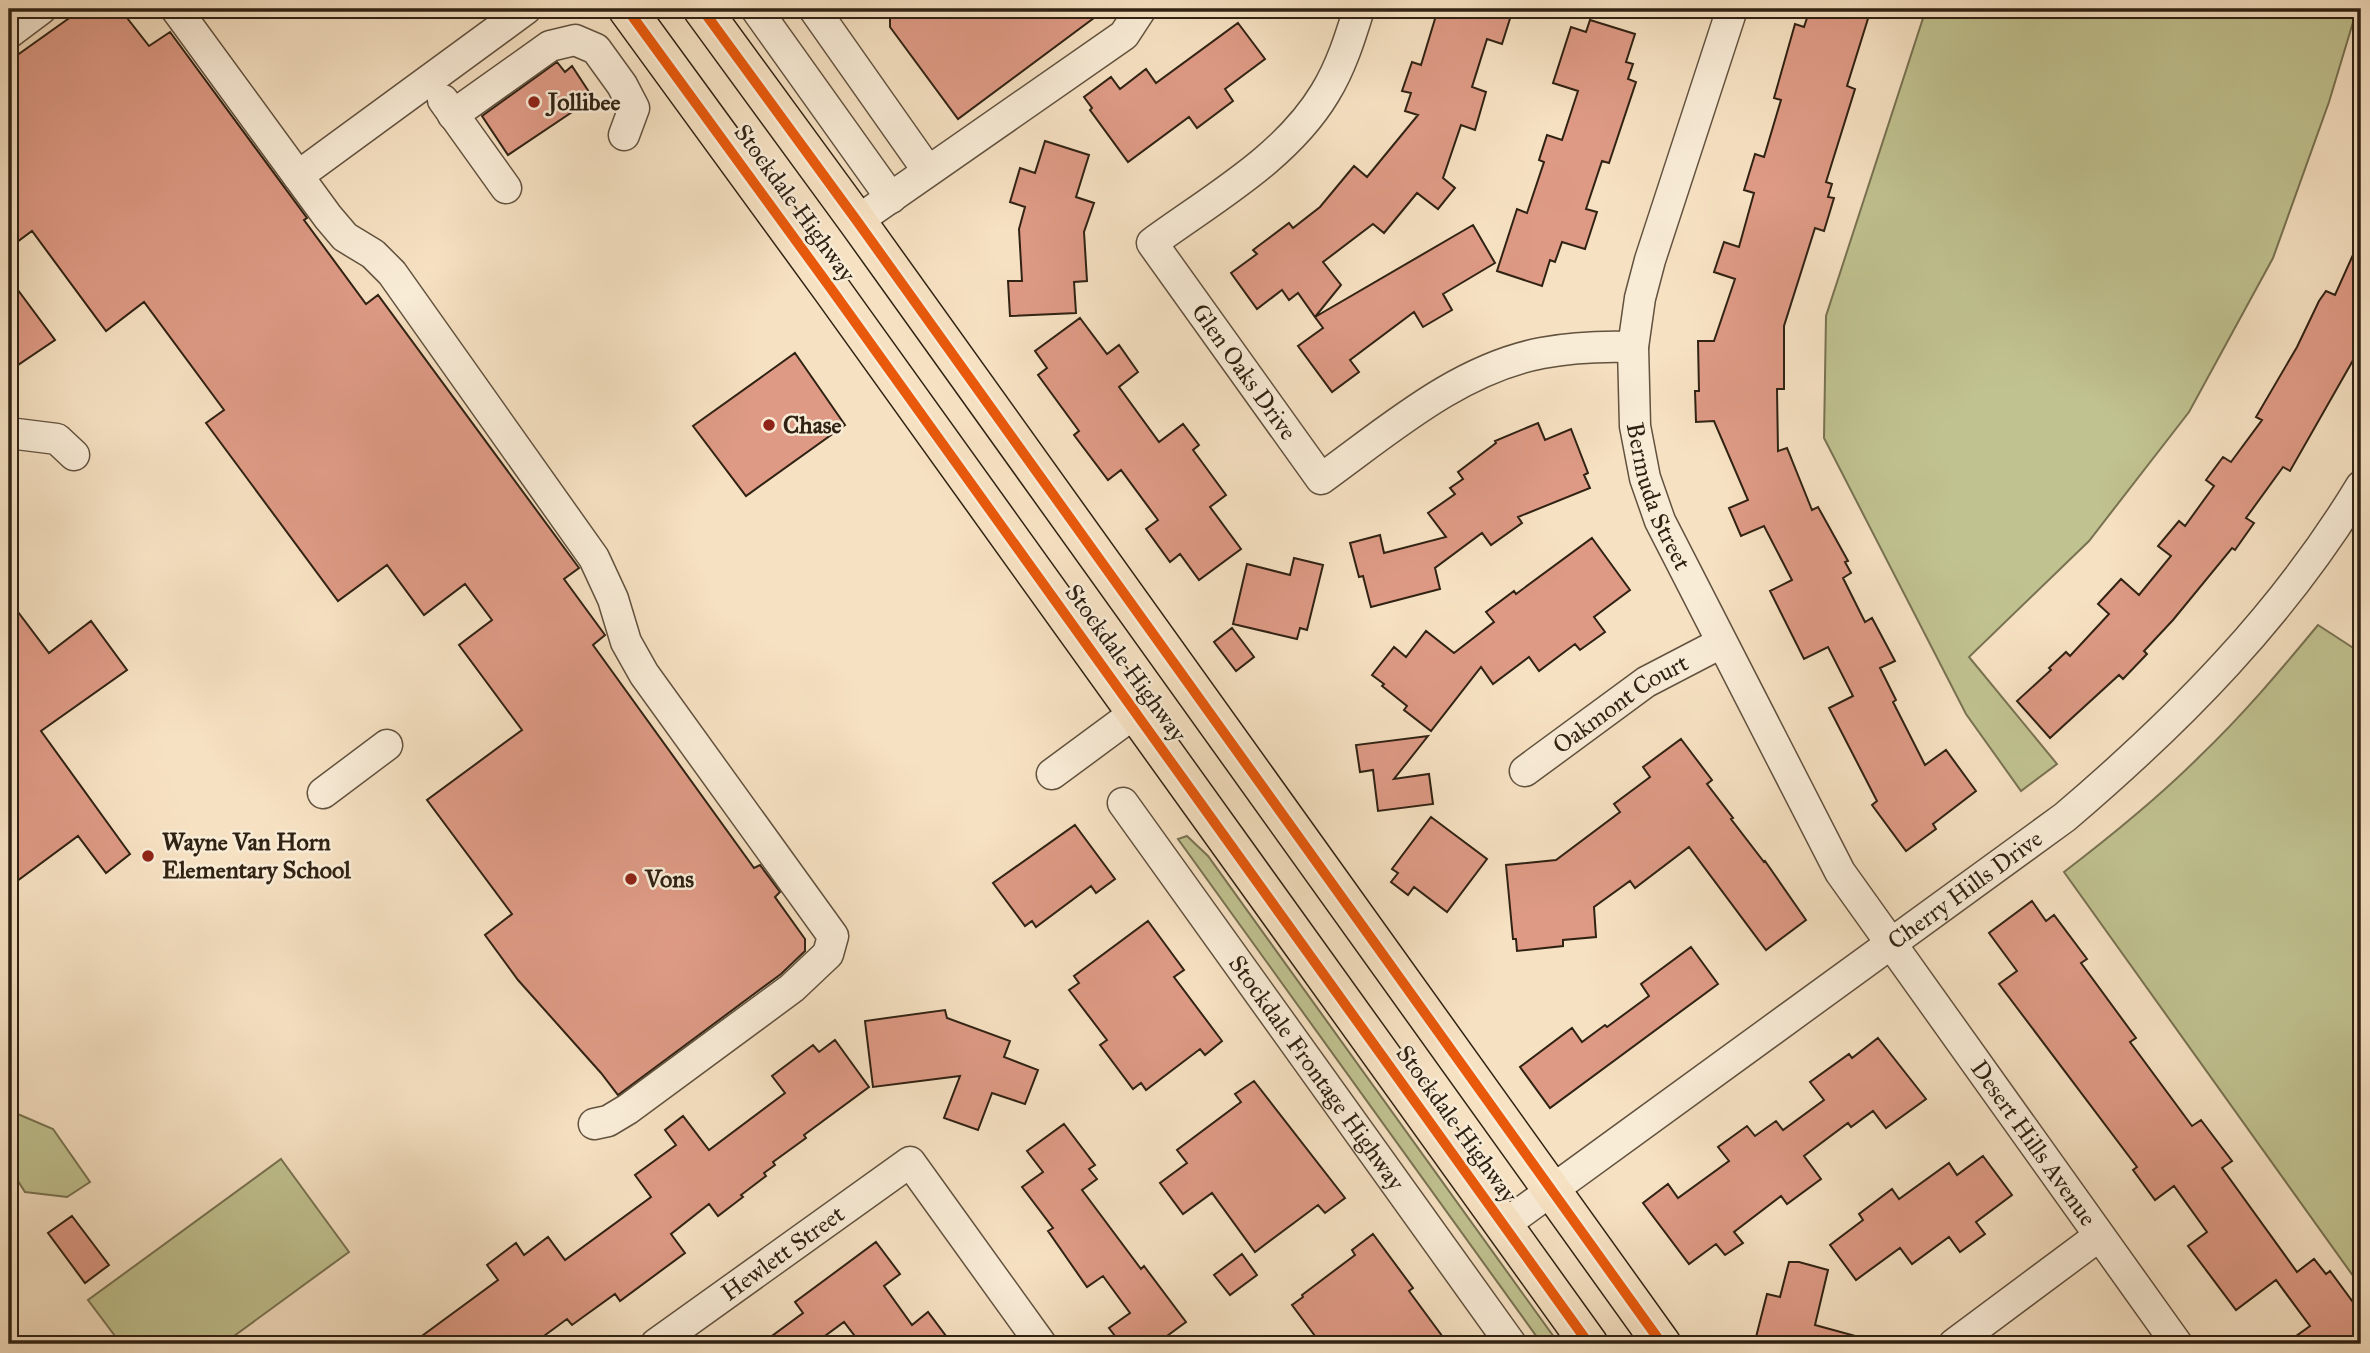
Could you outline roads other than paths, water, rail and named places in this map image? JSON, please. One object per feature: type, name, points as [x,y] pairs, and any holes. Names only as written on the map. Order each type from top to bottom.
[{"type":"main road","name":"Stockdale Highway","points":[[627,9],[1589,1344]]},
{"type":"main road","name":"Stockdale Highway","points":[[710,19],[1662,1344]]},
{"type":"street","points":[[9,33],[41,9]]},
{"type":"street","points":[[176,9],[345,236],[373,254],[392,273],[549,493],[594,558],[613,599],[626,642],[644,674],[833,936],[828,954],[792,988],[628,1110],[608,1121],[594,1124]]},
{"type":"street","points":[[298,176],[526,9]]},
{"type":"street","points":[[710,19],[747,9]]},
{"type":"street","points":[[756,9],[891,198]]},
{"type":"street","points":[[857,221],[1124,35],[1141,9]]},
{"type":"street","name":"Glen Oaks Drive","points":[[1359,9],[1341,63],[1325,94],[1302,126],[1274,154],[1152,243],[1321,479],[1437,397],[1459,383],[1499,365],[1541,353],[1589,346],[1633,347]]},
{"type":"street","name":"Bermuda Street","points":[[1732,9],[1640,298],[1633,347],[1635,426],[1646,478],[1660,521],[1840,872],[1889,943]]},
{"type":"street","points":[[816,10],[928,171]]},
{"type":"street","points":[[453,115],[550,46],[575,40],[596,49],[622,85],[634,108],[624,135]]},
{"type":"street","points":[[428,80],[506,188]]},
{"type":"street","points":[[9,433],[57,439],[74,456]]},
{"type":"street","name":"Cherry Hills Drive","points":[[1504,1225],[2065,817],[2132,760],[2196,699],[2255,633],[2309,564],[2361,486]]},
{"type":"street","name":"Oakmont Court","points":[[1525,771],[1646,682],[1721,642]]},
{"type":"street","points":[[1052,774],[1136,712]]},
{"type":"street","points":[[323,793],[387,745]]},
{"type":"street","name":"Stockdale Frontage Highway","points":[[1123,803],[1511,1344]]},
{"type":"street","name":"Desert Hills Avenue","points":[[1889,943],[2177,1344]]},
{"type":"street","name":"Hewlett Street","points":[[656,1344],[910,1162],[1041,1344]]},
{"type":"street","points":[[1954,1344],[2099,1236]]},
{"type":"place","name":"Jollibee","points":[[534,102]]},
{"type":"place","name":"Chase","points":[[769,425]]},
{"type":"place","name":"Wayne Van Horn Elementary School","points":[[148,856]]},
{"type":"place","name":"Vons","points":[[631,879]]}]
